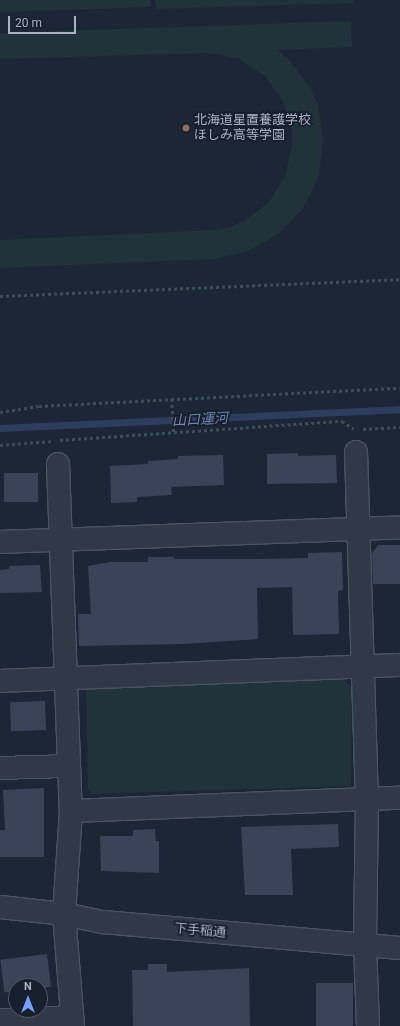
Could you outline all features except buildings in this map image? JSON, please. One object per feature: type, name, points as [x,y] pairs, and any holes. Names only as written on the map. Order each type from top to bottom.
[{"type":"street","points":[[356,452],[367,799],[365,945],[368,1026]]},
{"type":"street","points":[[0,1020],[72,1021],[64,914],[71,811],[58,464]]},
{"type":"street","points":[[0,542],[400,527]]},
{"type":"street","points":[[0,681],[400,665]]},
{"type":"street","points":[[0,768],[69,766]]},
{"type":"street","points":[[71,811],[400,798]]},
{"type":"street","name":"下手稲通","points":[[0,907],[64,914],[103,922],[400,948]]},
{"type":"path","points":[[0,296],[400,279]]},
{"type":"path","points":[[0,412],[39,406],[400,388]]},
{"type":"path","points":[[172,399],[174,432]]},
{"type":"path","points":[[0,445],[342,421],[354,430],[400,427]]},
{"type":"green space","points":[[0,0],[151,0],[151,7],[0,12]]},
{"type":"green space","points":[[155,0],[353,0],[353,3],[156,9]]},
{"type":"green space","points":[[351,21],[352,47],[278,50],[290,61],[311,89],[318,105],[323,140],[319,175],[312,192],[304,207],[280,233],[248,251],[215,259],[0,268],[0,240],[213,230],[230,227],[244,221],[269,202],[285,176],[292,146],[292,131],[283,101],[265,76],[239,59],[209,53],[0,59],[0,33]]},
{"type":"green space","points":[[339,677],[352,686],[351,786],[92,794],[88,789],[86,689]]},
{"type":"waterway","name":"山口運河","points":[[0,428],[400,409]]},
{"type":"place","name":"北海道星置養護学校 ほしみ高等学園","points":[[186,128]]}]
